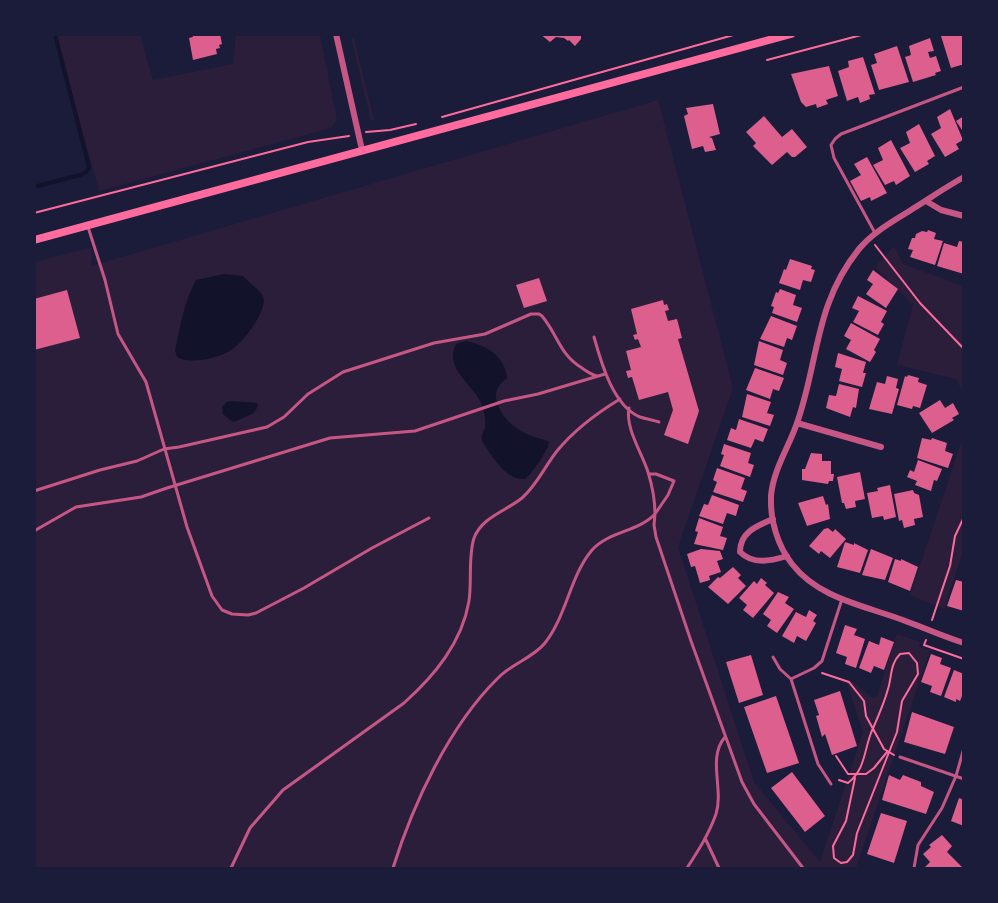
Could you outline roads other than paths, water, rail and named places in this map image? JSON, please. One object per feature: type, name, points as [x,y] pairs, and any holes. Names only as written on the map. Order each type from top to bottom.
[{"type":"main road","points":[[34,240],[791,34]]},
{"type":"street","points":[[336,34],[362,150]]},
{"type":"street","points":[[963,177],[875,233],[852,260],[831,293],[820,327],[797,423],[773,481],[771,496],[773,519],[779,541],[787,556],[819,589],[963,643]]},
{"type":"street","points":[[926,201],[941,210],[963,216]]},
{"type":"street","points":[[797,423],[881,447]]},
{"type":"street","points":[[773,519],[747,533],[740,544],[740,552],[745,557],[760,561],[787,556]]},
{"type":"lane","points":[[875,233],[834,158],[831,145],[841,134],[963,87]]},
{"type":"lane","points":[[87,225],[105,280],[118,334],[146,382],[187,527],[212,596],[222,610],[232,614],[248,615],[270,606],[372,548],[429,519]]},
{"type":"lane","points":[[34,491],[144,459],[164,449],[188,446],[267,427],[284,417],[308,394],[343,372],[434,343],[484,334],[535,314],[547,321],[561,350],[573,363],[593,376],[599,376]]},
{"type":"lane","points":[[594,336],[605,374],[620,399],[638,416],[658,422]]},
{"type":"lane","points":[[34,531],[76,507],[141,497],[330,438],[415,431],[504,401],[538,394],[605,374]]},
{"type":"lane","points":[[231,868],[250,828],[283,790],[397,708],[417,691],[443,662],[465,618],[469,601],[473,540],[483,523],[525,495],[573,433],[620,399]]},
{"type":"lane","points":[[629,408],[628,415],[632,430],[649,474],[655,514],[654,525],[659,546],[742,782],[754,804],[803,868]]},
{"type":"lane","points":[[393,868],[438,762],[464,720],[508,668],[544,644],[562,614],[583,564],[594,548],[608,539],[637,527],[655,514],[668,495],[674,481],[656,474],[649,474]]},
{"type":"lane","points":[[791,679],[810,669],[824,657],[842,599]]},
{"type":"lane","points":[[773,657],[780,669],[791,679],[818,764],[831,784]]},
{"type":"lane","points":[[687,868],[716,814],[719,793],[716,757],[718,748],[725,737]]},
{"type":"lane","points":[[914,868],[918,845],[935,822],[956,776],[963,748]]},
{"type":"lane","points":[[900,757],[963,779]]},
{"type":"lane","points":[[705,838],[719,868]]},
{"type":"waterway","points":[[34,187],[80,175],[89,167],[55,34]]}]
